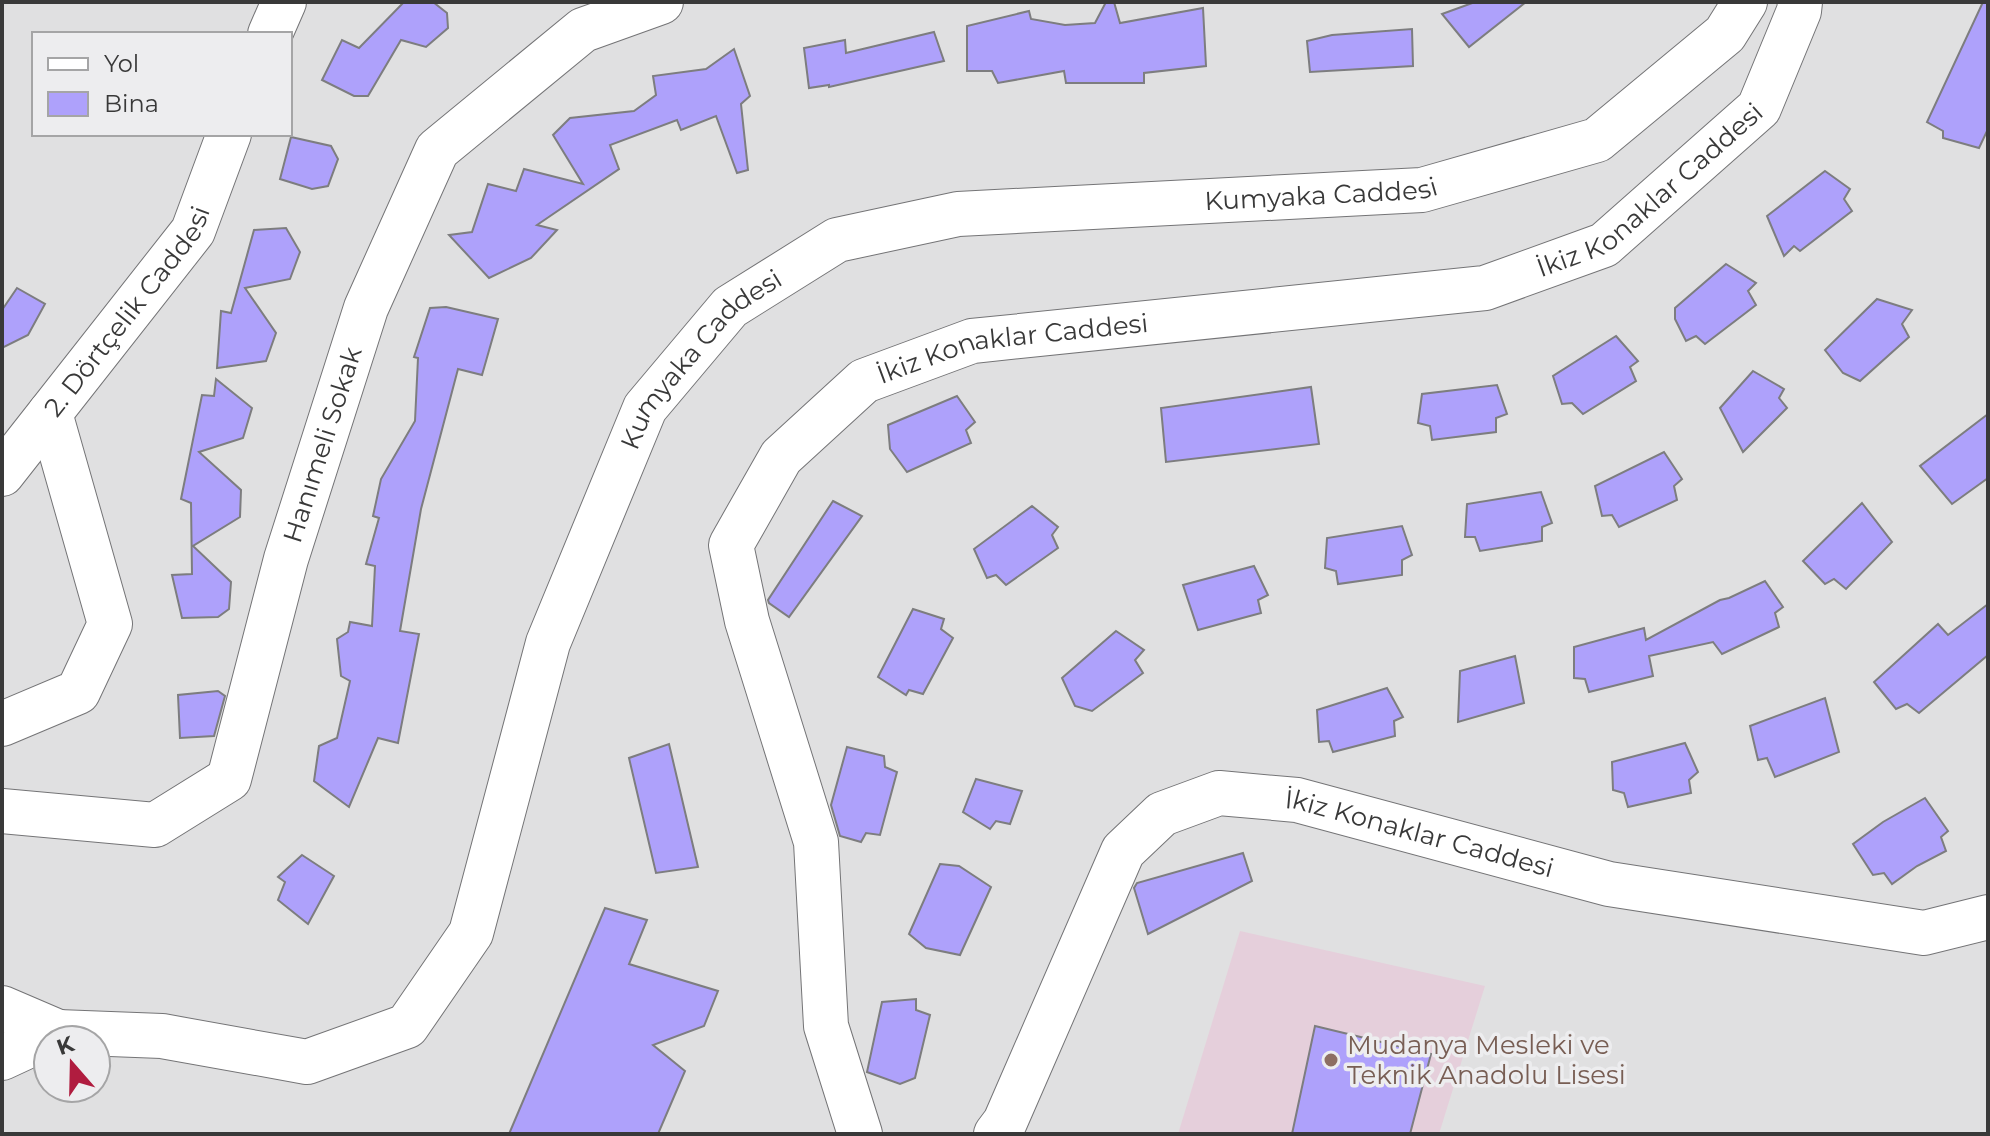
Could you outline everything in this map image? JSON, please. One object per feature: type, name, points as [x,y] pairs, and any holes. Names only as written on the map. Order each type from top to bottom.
[{"type":"street","points":[[271,32],[284,2]]},
{"type":"street","name":"Hanımeli Sokak","points":[[2,811],[155,825],[229,779],[286,559],[366,308],[437,150],[583,30],[661,2]]},
{"type":"street","name":"Kumyaka Caddesi","points":[[112,1034],[162,1036],[307,1062],[407,1026],[471,933],[548,643],[645,408],[730,307],[837,240],[958,214],[1422,190],[1597,140],[1725,34],[1745,2]]},
{"type":"street","name":"İkiz Konaklar Caddesi","points":[[860,1134],[826,1026],[816,842],[747,621],[731,545],[781,457],[864,381],[972,341],[1485,288],[1604,245],[1759,108],[1800,2]]},
{"type":"street","name":"2. Dörtçelik Caddesi","points":[[2,474],[193,231],[228,136]]},
{"type":"street","points":[[2,724],[78,692],[110,624],[50,413]]},
{"type":"street","name":"İkiz Konaklar Caddesi","points":[[996,1134],[1005,1122],[1123,851],[1162,814],[1219,793],[1297,800],[1609,884],[1924,933],[1988,917]]},
{"type":"street","points":[[2,1008],[39,1024]]},
{"type":"street","name":"Kumyaka Caddesi","points":[[2,1058],[32,1044]]},
{"type":"shaded area","name":"Mudanya Mesleki ve Teknik Anadolu Lisesi","points":[[1240,931],[1485,986],[1439,1134],[1178,1134]]},
{"type":"building","points":[[404,2],[433,2],[447,13],[448,28],[426,47],[401,40],[368,96],[354,96],[322,80],[342,40],[359,48]]},
{"type":"building","points":[[1106,2],[1114,2],[1120,23],[1203,8],[1206,66],[1144,73],[1144,83],[1066,83],[1064,71],[998,83],[992,71],[967,71],[967,26],[1029,11],[1031,19],[1065,25],[1095,23]]},
{"type":"building","points":[[1475,2],[1526,2],[1469,47],[1442,14]]},
{"type":"building","points":[[1983,2],[1988,2],[1988,129],[1979,148],[1943,138],[1943,131],[1927,122]]},
{"type":"building","points":[[1412,29],[1413,66],[1310,72],[1307,41],[1332,35]]},
{"type":"building","points":[[934,32],[944,61],[829,87],[809,88],[804,48],[845,40],[846,53]]},
{"type":"building","points":[[734,49],[750,96],[741,104],[748,170],[737,173],[716,116],[681,130],[677,120],[610,145],[619,169],[537,225],[557,230],[531,258],[489,278],[449,235],[472,232],[488,184],[516,191],[524,169],[583,184],[553,135],[570,118],[634,111],[656,95],[653,76],[706,69]]},
{"type":"building","points":[[291,137],[331,146],[338,159],[328,186],[312,189],[280,179]]},
{"type":"building","points":[[1825,171],[1850,189],[1844,199],[1852,211],[1800,251],[1794,246],[1784,256],[1767,216]]},
{"type":"building","points":[[286,228],[300,252],[290,279],[245,288],[276,333],[266,361],[217,368],[221,311],[231,313],[254,230]]},
{"type":"building","points":[[1726,264],[1756,283],[1748,291],[1756,305],[1705,344],[1696,336],[1686,341],[1675,319],[1675,308]]},
{"type":"building","points":[[17,288],[45,304],[28,335],[2,348],[2,310]]},
{"type":"building","points":[[1877,299],[1912,310],[1902,324],[1909,337],[1860,381],[1843,373],[1825,350]]},
{"type":"building","points":[[446,307],[498,319],[482,375],[458,369],[421,509],[400,631],[419,634],[398,743],[378,738],[349,807],[314,781],[319,746],[337,738],[350,681],[341,676],[337,639],[348,632],[350,622],[372,626],[375,566],[366,564],[379,518],[373,516],[381,479],[415,421],[418,358],[414,357],[430,308]]},
{"type":"building","points":[[1616,336],[1638,361],[1630,367],[1636,381],[1583,414],[1572,403],[1562,404],[1553,376]]},
{"type":"building","points":[[1753,371],[1784,389],[1779,398],[1787,408],[1743,452],[1720,408]]},
{"type":"building","points":[[216,379],[252,408],[243,438],[199,452],[241,490],[240,517],[193,546],[231,582],[229,609],[218,617],[182,618],[172,575],[192,574],[191,503],[181,499],[202,395],[214,396]]},
{"type":"building","points":[[1497,385],[1507,414],[1496,418],[1496,432],[1432,440],[1430,426],[1418,423],[1422,394]]},
{"type":"building","points":[[1311,387],[1319,444],[1166,462],[1161,408]]},
{"type":"building","points":[[957,396],[975,422],[966,430],[971,443],[907,472],[890,449],[888,425]]},
{"type":"building","points":[[1988,414],[1988,478],[1952,504],[1920,466]]},
{"type":"building","points":[[1664,452],[1682,479],[1674,486],[1677,500],[1619,527],[1612,515],[1602,516],[1595,486]]},
{"type":"building","points":[[1541,492],[1552,523],[1542,527],[1542,541],[1480,551],[1475,537],[1465,537],[1467,504]]},
{"type":"building","points":[[833,501],[862,516],[789,617],[768,600]]},
{"type":"building","points":[[1862,503],[1892,542],[1846,589],[1834,579],[1825,584],[1803,561]]},
{"type":"building","points":[[1032,506],[1058,527],[1052,535],[1058,548],[1006,585],[996,575],[987,578],[974,549]]},
{"type":"building","points":[[1402,526],[1412,555],[1402,560],[1402,575],[1338,584],[1336,571],[1325,568],[1327,538]]},
{"type":"building","points":[[1254,566],[1268,595],[1258,600],[1261,613],[1198,630],[1183,585]]},
{"type":"building","points":[[1765,581],[1783,607],[1775,613],[1779,627],[1722,654],[1713,642],[1649,656],[1653,676],[1589,692],[1585,679],[1574,678],[1574,647],[1644,628],[1646,640],[1720,600]]},
{"type":"building","points":[[1988,604],[1988,655],[1919,713],[1907,704],[1896,709],[1874,682],[1938,624],[1948,635]]},
{"type":"building","points":[[913,609],[944,619],[941,629],[953,638],[923,694],[909,690],[906,695],[878,677]]},
{"type":"building","points":[[1116,631],[1144,650],[1135,660],[1143,673],[1092,711],[1075,706],[1062,678]]},
{"type":"building","points":[[1515,656],[1524,703],[1458,722],[1460,671]]},
{"type":"building","points":[[1387,688],[1403,717],[1394,721],[1395,736],[1333,752],[1329,741],[1319,742],[1317,710]]},
{"type":"building","points":[[218,691],[225,696],[214,736],[180,738],[178,695]]},
{"type":"building","points":[[1825,698],[1839,752],[1775,777],[1767,758],[1758,760],[1750,726]]},
{"type":"building","points":[[1685,743],[1698,772],[1689,780],[1691,793],[1628,807],[1624,793],[1613,790],[1612,762]]},
{"type":"building","points":[[669,744],[698,867],[656,873],[629,758]]},
{"type":"building","points":[[847,747],[884,756],[885,767],[897,772],[880,835],[866,833],[861,842],[840,836],[831,805]]},
{"type":"building","points":[[976,779],[1022,791],[1010,824],[996,821],[990,829],[963,812]]},
{"type":"building","points":[[1925,798],[1948,831],[1941,837],[1946,851],[1892,884],[1884,873],[1873,875],[1853,844]]},
{"type":"building","points":[[1243,853],[1252,881],[1148,934],[1134,888],[1137,883]]},
{"type":"building","points":[[302,855],[334,876],[308,924],[278,900],[285,882],[278,877]]},
{"type":"building","points":[[940,864],[959,866],[991,887],[960,955],[926,948],[909,934]]},
{"type":"building","points":[[605,908],[647,920],[629,964],[718,991],[704,1026],[653,1045],[685,1071],[658,1134],[509,1134]]},
{"type":"building","points":[[916,999],[916,1010],[930,1015],[915,1078],[900,1084],[867,1072],[882,1002]]},
{"type":"building","points":[[1315,1026],[1431,1054],[1410,1134],[1292,1134]]},
{"type":"place","name":"Mudanya Mesleki ve Teknik Anadolu Lisesi","points":[[1331,1060]]}]
